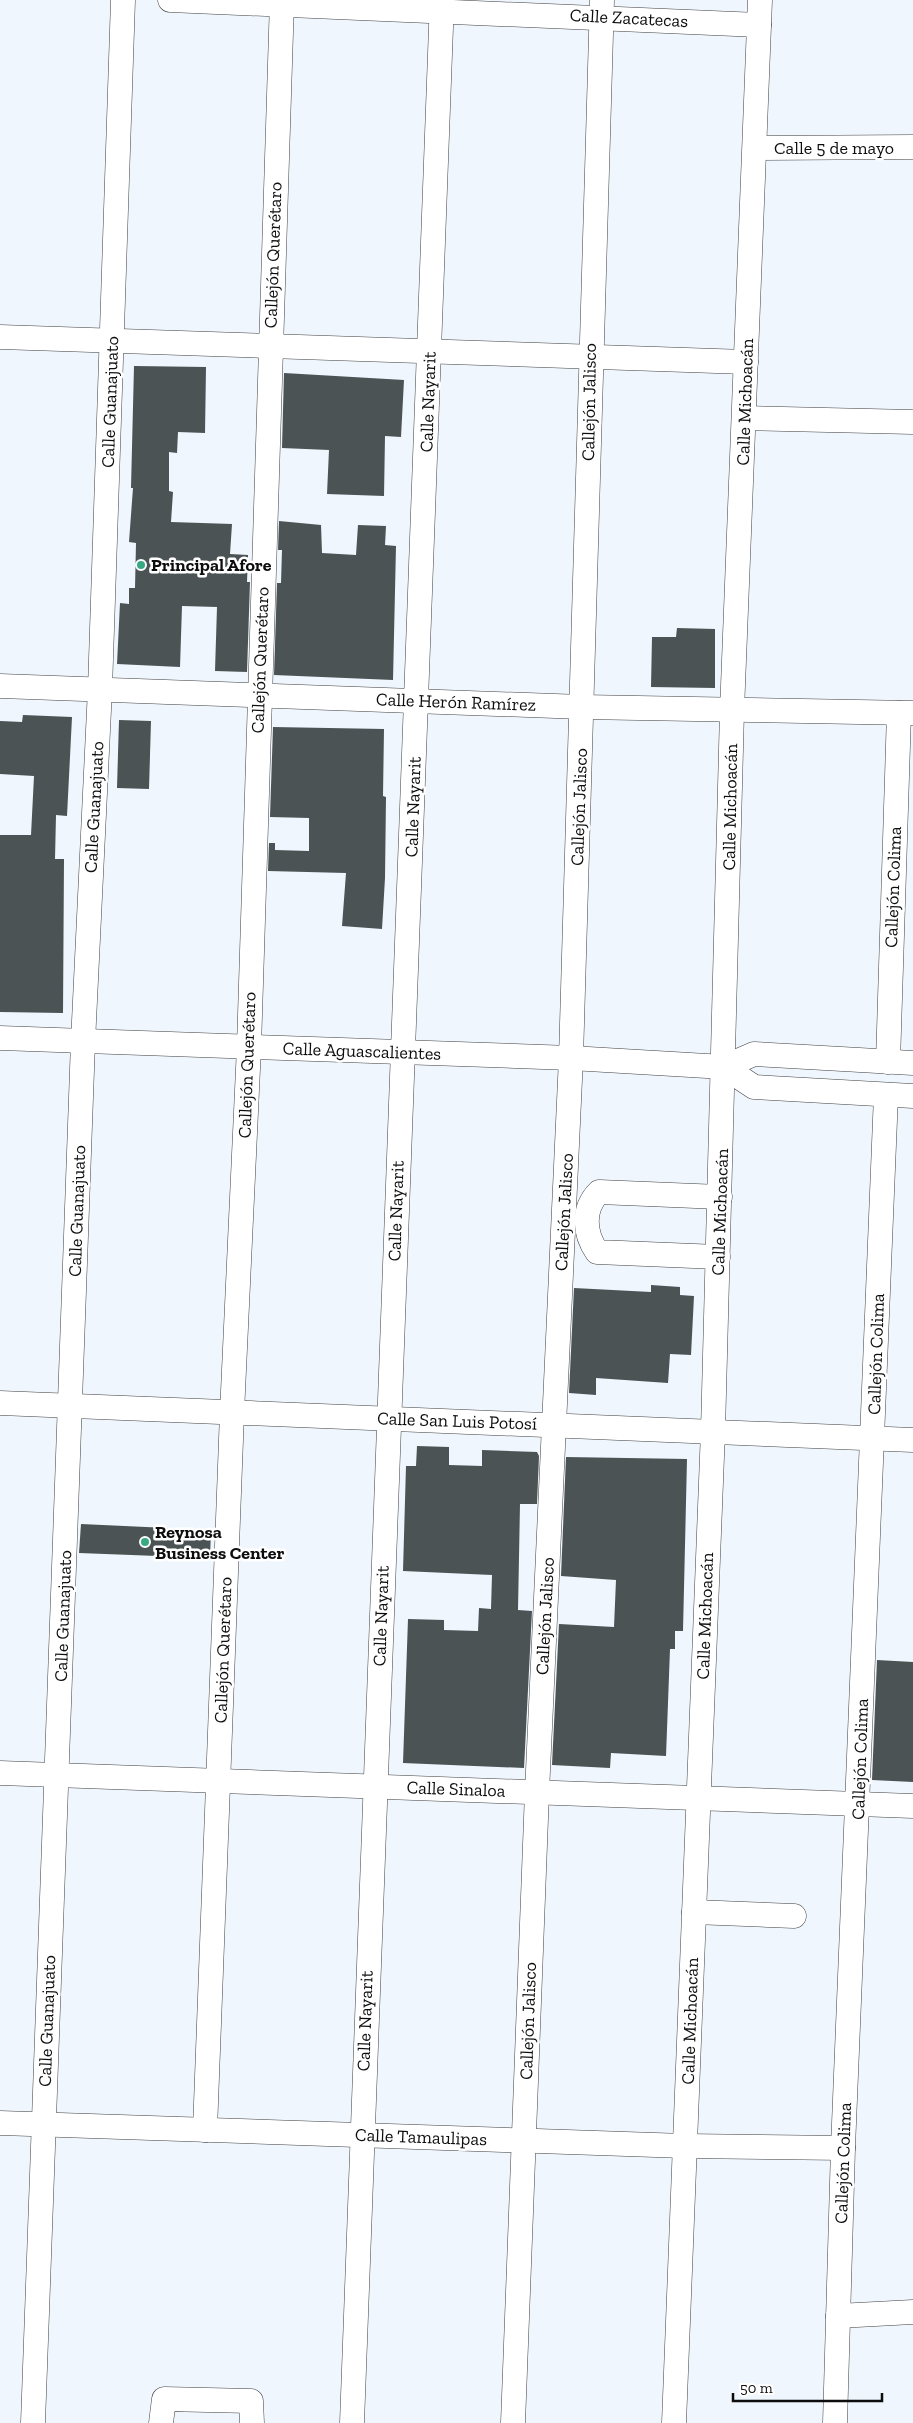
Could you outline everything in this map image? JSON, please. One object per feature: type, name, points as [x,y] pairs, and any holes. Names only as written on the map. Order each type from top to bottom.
[{"type":"street","name":"Calle Guanajuato","points":[[33,2423],[83,1042],[100,689],[123,0]]},
{"type":"street","name":"Calle Zacatecas","points":[[170,0],[602,8],[759,25]]},
{"type":"street","name":"Calle Michoacán","points":[[674,2423],[713,1432],[732,710],[760,0]]},
{"type":"street","name":"Callejón Querétaro","points":[[205,2130],[232,1413],[249,1047],[282,2]]},
{"type":"street","name":"Calle Nayarit","points":[[352,2423],[361,2135],[442,5]]},
{"type":"street","name":"Callejón Jalisco","points":[[513,2423],[537,1792],[571,1058],[590,357],[602,8]]},
{"type":"street","name":"Calle 5 de mayo","points":[[755,148],[913,147]]},
{"type":"street","points":[[0,338],[746,362]]},
{"type":"street","points":[[744,418],[913,422]]},
{"type":"street","name":"Calle Herón Ramírez","points":[[0,686],[582,707],[906,713]]},
{"type":"street","name":"Callejón Colima","points":[[888,1062],[906,713]]},
{"type":"street","name":"Calle Aguascalientes","points":[[0,1038],[571,1058],[724,1067],[754,1054],[913,1062]]},
{"type":"street","points":[[724,1067],[754,1087],[913,1096]]},
{"type":"street","name":"Callejón Colima","points":[[834,2423],[843,2148],[886,1094]]},
{"type":"street","points":[[718,1257],[597,1252],[589,1241],[586,1222],[590,1201],[599,1192],[720,1197]]},
{"type":"street","name":"Calle San Luis Potosí","points":[[0,1404],[913,1440]]},
{"type":"street","name":"Calle Sinaloa","points":[[0,1773],[913,1806]]},
{"type":"street","points":[[694,1912],[794,1916]]},
{"type":"street","name":"Calle Tamaulipas","points":[[0,2123],[685,2146],[843,2148]]},
{"type":"street","points":[[838,2316],[913,2312]]},
{"type":"street","points":[[161,2423],[164,2399],[251,2401],[252,2423]]},
{"type":"building","points":[[134,366],[206,367],[205,433],[178,432],[177,453],[169,452],[169,491],[173,492],[171,522],[232,524],[230,554],[248,555],[247,582],[250,582],[247,672],[215,671],[217,607],[182,606],[180,667],[117,664],[120,603],[129,604],[129,588],[135,588],[136,543],[129,542],[133,488],[131,488]]},
{"type":"building","points":[[284,373],[404,380],[401,437],[385,436],[384,496],[327,494],[329,450],[282,448]]},
{"type":"building","points":[[279,521],[321,525],[322,553],[356,555],[358,525],[386,526],[385,545],[396,546],[393,680],[274,675],[277,583],[281,583],[282,550],[278,550]]},
{"type":"building","points":[[677,628],[715,629],[715,688],[651,687],[652,637],[676,637]]},
{"type":"building","points":[[23,715],[72,717],[67,816],[56,815],[55,859],[64,859],[63,1013],[0,1012],[0,835],[31,835],[34,776],[0,774],[0,721],[22,722]]},
{"type":"building","points":[[119,720],[151,721],[149,789],[117,788]]},
{"type":"building","points":[[273,727],[384,729],[383,796],[386,797],[382,929],[342,926],[346,873],[268,871],[269,843],[275,843],[275,850],[309,851],[309,818],[270,817]]},
{"type":"building","points":[[651,1285],[680,1287],[680,1295],[694,1296],[691,1355],[670,1354],[668,1383],[596,1378],[596,1395],[569,1393],[574,1288],[651,1292]]},
{"type":"building","points":[[417,1446],[449,1447],[449,1465],[482,1466],[482,1450],[537,1452],[539,1456],[537,1504],[520,1504],[518,1610],[532,1611],[524,1768],[403,1763],[408,1619],[444,1620],[444,1630],[478,1631],[479,1608],[491,1609],[492,1575],[403,1571],[406,1466],[416,1466]]},
{"type":"building","points":[[566,1457],[687,1459],[683,1631],[675,1631],[675,1649],[670,1649],[666,1756],[611,1753],[610,1768],[552,1765],[559,1624],[614,1627],[616,1580],[561,1576]]},
{"type":"building","name":"Reynosa Business Center","points":[[81,1524],[211,1530],[210,1558],[79,1553]]},
{"type":"building","points":[[877,1660],[913,1662],[913,1782],[872,1780]]},
{"type":"place","name":"Principal Afore","points":[[141,565]]},
{"type":"place","name":"Reynosa Business Center","points":[[145,1542]]}]
